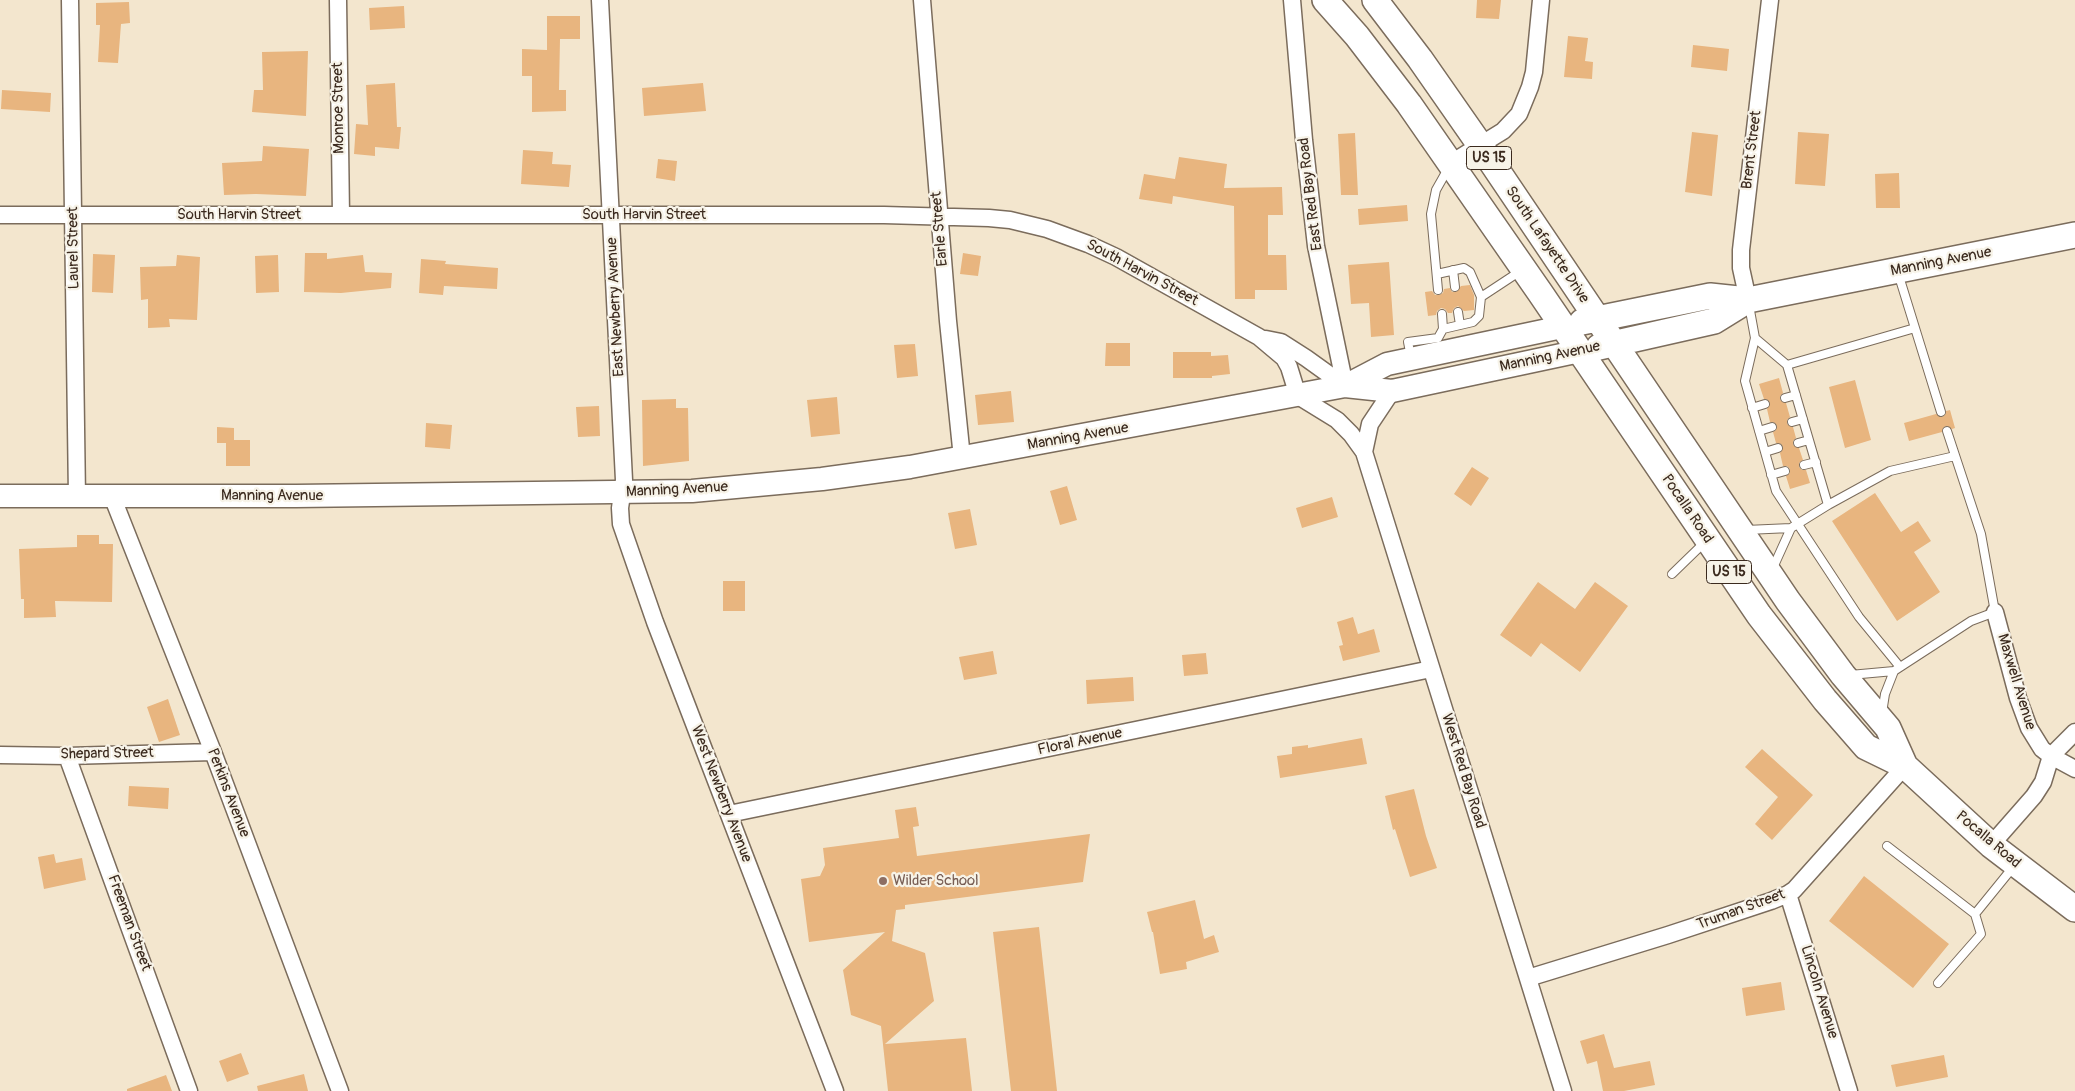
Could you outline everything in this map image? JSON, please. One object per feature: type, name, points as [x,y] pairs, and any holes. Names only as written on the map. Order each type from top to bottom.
[{"type":"main road","name":"US 15","points":[[1325,0],[1383,68],[1562,327]]},
{"type":"main road","name":"South Lafayette Drive","points":[[1375,0],[1420,59],[1480,145],[1613,344]]},
{"type":"main road","name":"Manning Avenue","points":[[0,496],[692,492],[822,479],[962,458],[1345,386],[1386,364],[1411,358],[1475,334],[1562,327],[1710,296],[1748,300],[2075,235]]},
{"type":"main road","name":"Manning Avenue","points":[[1345,386],[1392,391],[1613,344],[1714,321],[1748,300]]},
{"type":"main road","name":"Pocalla Road","points":[[1562,327],[1788,654],[1866,747],[1905,766],[1991,845],[2075,909]]},
{"type":"main road","name":"Pocalla Road","points":[[1613,344],[1810,634],[1888,728],[1905,766]]},
{"type":"street","name":"Laurel Street","points":[[70,0],[77,497]]},
{"type":"street","name":"Monroe Street","points":[[338,0],[341,215]]},
{"type":"street","name":"East Newberry Avenue","points":[[600,0],[624,480],[622,493]]},
{"type":"street","name":"Earle Street","points":[[922,0],[939,216],[962,458]]},
{"type":"street","name":"East Red Bay Road","points":[[1292,0],[1304,140],[1316,246],[1345,386]]},
{"type":"street","points":[[1451,164],[1511,123],[1525,102],[1534,72],[1541,0]]},
{"type":"street","name":"Brent Street","points":[[1748,300],[1742,268],[1741,250],[1770,0]]},
{"type":"street","name":"South Harvin Street","points":[[0,215],[939,216],[1010,220],[1047,229],[1116,256],[1260,337],[1284,358],[1289,367],[1298,396]]},
{"type":"street","name":"South Harvin Street","points":[[1260,337],[1281,342],[1345,386]]},
{"type":"street","name":"West Red Bay Road","points":[[1364,452],[1370,424],[1392,391]]},
{"type":"street","name":"West Red Bay Road","points":[[1298,396],[1337,420],[1351,434],[1364,452],[1563,1091]]},
{"type":"street","name":"West Newberry Avenue","points":[[622,493],[620,508],[624,533],[655,622],[835,1091]]},
{"type":"street","name":"Perkins Avenue","points":[[112,496],[213,752],[340,1091]]},
{"type":"street","name":"Maxwell Avenue","points":[[1995,612],[2028,728],[2042,749],[2075,769]]},
{"type":"street","name":"Floral Avenue","points":[[729,814],[1431,669]]},
{"type":"street","points":[[1991,845],[2034,796],[2043,782],[2051,756],[2075,732]]},
{"type":"street","name":"Shepard Street","points":[[0,755],[66,756],[213,752]]},
{"type":"street","name":"Freeman Street","points":[[66,756],[189,1091]]},
{"type":"street","name":"Truman Street","points":[[1528,978],[1668,935],[1788,894],[1905,766]]},
{"type":"street","name":"Lincoln Avenue","points":[[1788,894],[1849,1091]]},
{"type":"lane","points":[[1438,290],[1431,214],[1436,190],[1451,164]]},
{"type":"lane","points":[[1437,274],[1464,268],[1470,272],[1481,297],[1475,334],[1460,325],[1443,329]]},
{"type":"lane","points":[[1481,297],[1523,268]]},
{"type":"lane","points":[[1453,270],[1455,287]]},
{"type":"lane","points":[[1897,271],[1941,412]]},
{"type":"lane","points":[[1748,300],[1755,338],[1745,380],[1776,491],[1794,526],[1897,669]]},
{"type":"lane","points":[[1458,312],[1460,325]]},
{"type":"lane","points":[[1411,358],[1408,342],[1438,338],[1443,329],[1442,314]]},
{"type":"lane","points":[[1787,365],[1915,328]]},
{"type":"lane","points":[[1755,338],[1787,365],[1828,505]]},
{"type":"lane","points":[[1785,398],[1796,395]]},
{"type":"lane","points":[[1752,408],[1765,404]]},
{"type":"lane","points":[[1792,422],[1803,418]]},
{"type":"lane","points":[[1759,431],[1772,428]]},
{"type":"lane","points":[[1843,675],[1868,675],[1897,669],[1970,621],[1995,612],[1981,534],[1947,430]]},
{"type":"lane","points":[[1798,443],[1809,440]]},
{"type":"lane","points":[[1765,452],[1778,448]]},
{"type":"lane","points":[[1738,530],[1765,531],[1794,526],[1890,471],[1955,456]]},
{"type":"lane","points":[[1804,465],[1816,462]]},
{"type":"lane","points":[[1771,475],[1785,471]]},
{"type":"lane","points":[[1770,576],[1778,552],[1794,526]]},
{"type":"lane","points":[[1672,574],[1708,540]]},
{"type":"lane","points":[[1881,720],[1885,694],[1897,669]]},
{"type":"lane","points":[[1887,846],[1974,914],[1981,934],[1938,984]]},
{"type":"lane","points":[[1974,914],[2015,864]]},
{"type":"building","points":[[1477,0],[1501,0],[1499,19],[1476,18]]},
{"type":"building","points":[[129,2],[130,23],[121,24],[118,63],[98,62],[100,25],[96,25],[96,3]]},
{"type":"building","points":[[404,6],[405,28],[370,30],[369,8]]},
{"type":"building","points":[[547,16],[580,16],[580,39],[560,39],[559,90],[566,90],[566,111],[532,112],[532,76],[522,76],[522,49],[547,50]]},
{"type":"building","points":[[1568,36],[1588,38],[1585,61],[1593,62],[1592,79],[1564,77]]},
{"type":"building","points":[[1693,45],[1729,49],[1727,71],[1691,67]]},
{"type":"building","points":[[308,51],[306,116],[252,112],[254,90],[263,90],[262,52]]},
{"type":"building","points":[[395,83],[397,127],[401,127],[399,149],[375,147],[375,156],[354,154],[356,124],[368,125],[366,85]]},
{"type":"building","points":[[703,83],[706,111],[644,116],[642,88]]},
{"type":"building","points":[[2,90],[51,93],[50,112],[1,109]]},
{"type":"building","points":[[1692,132],[1718,135],[1712,196],[1685,192]]},
{"type":"building","points":[[1798,132],[1829,134],[1825,186],[1795,184]]},
{"type":"building","points":[[1355,133],[1358,195],[1341,195],[1338,134]]},
{"type":"building","points":[[263,146],[309,149],[306,196],[224,195],[222,163],[262,161]]},
{"type":"building","points":[[523,150],[553,152],[552,164],[571,165],[569,187],[521,184]]},
{"type":"building","points":[[1179,157],[1227,164],[1224,188],[1282,187],[1283,215],[1268,215],[1268,255],[1286,255],[1287,290],[1255,290],[1255,299],[1235,299],[1234,206],[1173,196],[1172,204],[1139,199],[1144,174],[1175,179]]},
{"type":"building","points":[[658,159],[677,161],[675,181],[656,178]]},
{"type":"building","points":[[1899,173],[1900,208],[1876,208],[1875,174]]},
{"type":"building","points":[[1407,205],[1408,221],[1359,225],[1358,209]]},
{"type":"building","points":[[305,253],[327,253],[327,259],[363,255],[365,272],[392,273],[391,288],[341,293],[304,292]]},
{"type":"building","points":[[963,253],[981,256],[978,276],[960,274]]},
{"type":"building","points":[[93,254],[115,255],[113,293],[92,292]]},
{"type":"building","points":[[177,255],[200,257],[197,320],[169,319],[170,327],[148,328],[148,299],[141,300],[140,267],[176,266]]},
{"type":"building","points":[[278,255],[279,292],[256,293],[255,256]]},
{"type":"building","points":[[421,259],[446,261],[445,264],[498,268],[497,289],[444,286],[443,295],[419,293]]},
{"type":"building","points":[[1389,262],[1394,335],[1371,337],[1369,303],[1351,304],[1348,265]]},
{"type":"building","points":[[1470,285],[1474,295],[1474,310],[1464,311],[1458,306],[1454,308],[1452,313],[1448,313],[1445,309],[1441,308],[1437,311],[1436,315],[1428,316],[1425,292],[1432,291],[1435,295],[1439,295],[1443,293],[1444,289],[1450,288],[1452,292],[1456,292],[1461,286]]},
{"type":"building","points":[[1106,343],[1130,343],[1130,366],[1105,366]]},
{"type":"building","points":[[915,344],[918,376],[897,378],[894,345]]},
{"type":"building","points":[[1173,352],[1211,352],[1211,356],[1228,355],[1230,374],[1212,376],[1212,378],[1173,378]]},
{"type":"building","points":[[1779,378],[1783,393],[1780,396],[1780,400],[1786,403],[1790,417],[1787,420],[1787,424],[1793,427],[1796,438],[1793,441],[1793,445],[1799,448],[1803,460],[1799,463],[1799,467],[1802,470],[1806,470],[1810,483],[1790,489],[1786,476],[1790,473],[1790,469],[1787,466],[1783,466],[1780,453],[1783,447],[1781,444],[1776,443],[1773,432],[1777,426],[1775,423],[1770,422],[1767,409],[1770,403],[1764,399],[1759,384]]},
{"type":"building","points":[[1855,380],[1871,440],[1845,448],[1829,387]]},
{"type":"building","points":[[1011,391],[1014,422],[978,425],[975,395]]},
{"type":"building","points":[[837,397],[840,434],[811,437],[807,400]]},
{"type":"building","points":[[676,399],[676,408],[688,408],[689,461],[643,466],[642,400]]},
{"type":"building","points":[[599,406],[600,436],[578,437],[576,407]]},
{"type":"building","points":[[1950,410],[1955,428],[1952,429],[1946,426],[1942,432],[1909,441],[1904,423],[1936,414],[1942,417],[1946,411]]},
{"type":"building","points":[[426,423],[452,425],[450,449],[425,447]]},
{"type":"building","points":[[217,427],[234,428],[234,440],[250,440],[250,466],[226,466],[226,443],[217,443]]},
{"type":"building","points":[[1472,467],[1489,478],[1471,506],[1454,494]]},
{"type":"building","points":[[1067,486],[1077,520],[1060,525],[1050,491]]},
{"type":"building","points":[[1875,493],[1901,532],[1918,521],[1931,541],[1914,552],[1940,592],[1897,621],[1832,521]]},
{"type":"building","points":[[1332,497],[1338,517],[1302,528],[1296,508]]},
{"type":"building","points":[[970,509],[977,545],[955,549],[948,513]]},
{"type":"building","points":[[77,535],[99,535],[99,544],[113,544],[112,602],[55,601],[56,617],[24,618],[24,599],[21,599],[19,549],[77,547]]},
{"type":"building","points":[[723,581],[745,581],[745,611],[723,611]]},
{"type":"building","points":[[1538,582],[1575,609],[1595,582],[1628,606],[1580,672],[1541,643],[1531,657],[1500,635]]},
{"type":"building","points":[[1353,617],[1358,634],[1374,629],[1380,652],[1343,661],[1339,646],[1343,645],[1337,622]]},
{"type":"building","points":[[993,651],[997,674],[964,680],[959,657]]},
{"type":"building","points":[[1206,653],[1208,674],[1184,676],[1182,655]]},
{"type":"building","points":[[1133,677],[1134,701],[1087,704],[1086,680]]},
{"type":"building","points":[[168,699],[180,735],[159,742],[147,707]]},
{"type":"building","points":[[1362,738],[1367,764],[1280,778],[1277,756],[1292,754],[1292,747],[1308,745],[1308,748]]},
{"type":"building","points":[[1762,749],[1813,795],[1772,840],[1755,824],[1778,797],[1745,767]]},
{"type":"building","points":[[129,786],[169,788],[168,809],[128,806]]},
{"type":"building","points":[[1414,789],[1426,836],[1437,868],[1410,877],[1395,829],[1393,830],[1385,796]]},
{"type":"building","points":[[916,807],[919,826],[913,827],[917,856],[1090,834],[1083,882],[905,905],[905,909],[896,910],[892,941],[925,953],[934,1001],[885,1044],[966,1038],[972,1091],[888,1091],[881,1026],[851,1015],[843,970],[885,932],[809,942],[801,879],[820,876],[825,865],[823,848],[899,838],[895,810]]},
{"type":"building","points":[[54,854],[56,863],[82,858],[86,880],[44,889],[38,857]]},
{"type":"building","points":[[1864,876],[1949,944],[1913,988],[1829,921]]},
{"type":"building","points":[[1195,900],[1204,939],[1214,935],[1219,952],[1186,962],[1187,969],[1160,974],[1153,932],[1147,912]]},
{"type":"building","points":[[1039,927],[1057,1091],[1011,1091],[993,932]]},
{"type":"building","points":[[1781,982],[1785,1010],[1746,1016],[1742,988]]},
{"type":"building","points":[[1604,1034],[1614,1068],[1650,1061],[1655,1085],[1624,1091],[1603,1091],[1597,1061],[1587,1064],[1580,1041]]},
{"type":"building","points":[[241,1053],[249,1074],[227,1082],[219,1061]]},
{"type":"building","points":[[1944,1055],[1948,1077],[1896,1087],[1891,1065]]},
{"type":"building","points":[[304,1074],[308,1091],[258,1091],[257,1086]]},
{"type":"building","points":[[166,1075],[172,1091],[127,1091],[127,1089]]},
{"type":"place","name":"Wilder School","points":[[883,881]]}]
